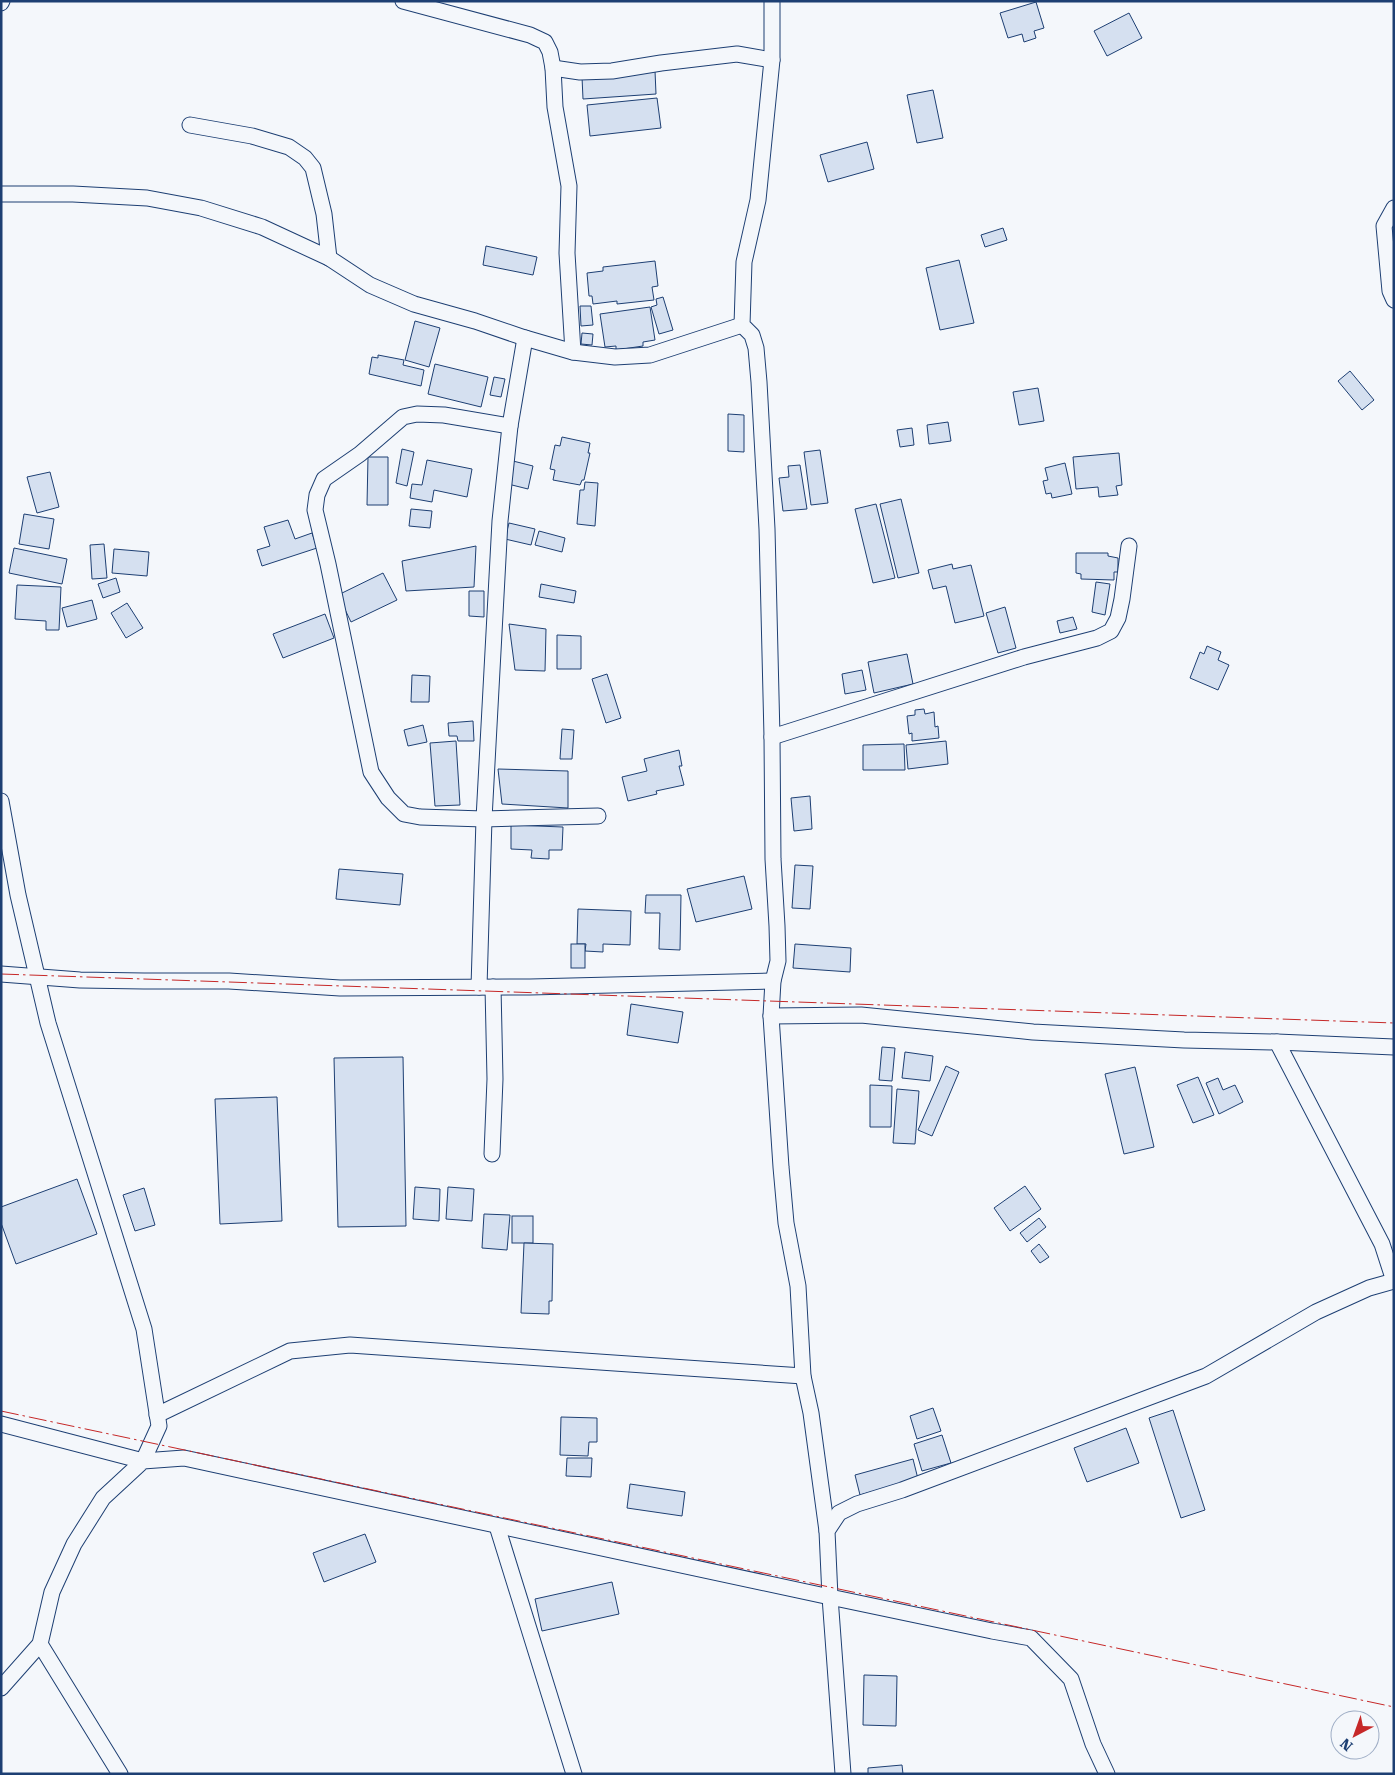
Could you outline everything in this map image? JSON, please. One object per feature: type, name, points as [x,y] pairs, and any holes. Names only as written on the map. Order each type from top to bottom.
[{"type":"street","points":[[403,1],[530,35],[545,42],[550,52],[553,68],[555,108],[569,186],[567,253],[573,352]]},
{"type":"street","points":[[772,1],[772,60],[758,200],[744,262],[742,326],[752,335],[756,348],[767,529],[773,859],[778,952],[778,961],[773,981],[771,1016],[786,1223],[798,1286],[803,1376],[811,1413],[827,1531],[843,1774]]},
{"type":"street","points":[[553,68],[580,72],[612,71],[737,54],[772,60]]},
{"type":"street","points":[[190,125],[252,136],[289,147],[305,158],[313,168],[324,214],[328,258]]},
{"type":"street","points":[[1,194],[73,194],[147,198],[201,208],[262,227],[328,258],[370,285],[414,304],[476,321],[573,352],[615,357],[650,355],[742,326]]},
{"type":"street","points":[[1394,208],[1384,226],[1390,291],[1394,300]]},
{"type":"street","points":[[492,1154],[495,1079],[486,987],[484,819],[500,520],[510,426],[525,338]]},
{"type":"street","points":[[510,426],[444,415],[417,414],[403,418],[360,454],[324,480],[317,495],[315,510],[371,772],[388,798],[404,814],[420,817],[484,819],[598,816]]},
{"type":"street","points":[[772,737],[1024,656],[1097,638],[1111,631],[1118,618],[1129,546]]},
{"type":"street","points":[[1,801],[18,896],[48,1023],[144,1329],[159,1426],[143,1461],[103,1498],[74,1544],[52,1592],[40,1644],[1,1688]]},
{"type":"street","points":[[1,974],[144,981],[228,981],[340,988],[773,981]]},
{"type":"street","points":[[771,1016],[860,1015],[1032,1032],[1394,1048]]},
{"type":"street","points":[[827,1531],[839,1513],[857,1504],[911,1487],[1206,1376],[1316,1312],[1369,1288],[1394,1281],[1382,1244],[1277,1042]]},
{"type":"street","points":[[157,1415],[290,1351],[350,1345],[803,1376]]},
{"type":"street","points":[[1,1424],[143,1461],[184,1458],[830,1597],[1031,1638],[1071,1679],[1093,1744],[1107,1774]]},
{"type":"street","points":[[497,1526],[574,1774]]},
{"type":"street","points":[[40,1644],[120,1774]]},
{"type":"building","points":[[1036,2],[1044,28],[1034,31],[1036,38],[1024,42],[1022,34],[1008,38],[1000,13]]},
{"type":"building","points":[[1129,13],[1142,38],[1107,56],[1094,31]]},
{"type":"building","points":[[655,71],[656,94],[583,99],[582,77]]},
{"type":"building","points":[[933,90],[943,138],[917,143],[907,95]]},
{"type":"building","points":[[657,98],[661,128],[590,136],[587,105]]},
{"type":"building","points":[[867,142],[874,169],[828,182],[820,155]]},
{"type":"building","points":[[1003,228],[1007,240],[985,247],[981,235]]},
{"type":"building","points":[[486,246],[537,257],[533,275],[483,265]]},
{"type":"building","points":[[959,260],[974,323],[940,330],[926,268]]},
{"type":"building","points":[[655,261],[658,286],[652,287],[654,300],[617,304],[617,301],[593,304],[592,296],[589,296],[587,273],[603,271],[603,267]]},
{"type":"building","points":[[663,297],[673,330],[659,334],[651,307],[657,305],[656,299]]},
{"type":"building","points":[[580,306],[591,306],[593,325],[581,326]]},
{"type":"building","points":[[650,307],[655,340],[643,342],[643,346],[616,350],[616,346],[605,347],[600,314]]},
{"type":"building","points":[[415,321],[440,328],[429,367],[405,360]]},
{"type":"building","points":[[582,333],[593,334],[592,345],[581,344]]},
{"type":"building","points":[[378,355],[404,360],[403,365],[424,370],[421,386],[369,374],[372,357],[378,358]]},
{"type":"building","points":[[435,364],[488,377],[481,407],[428,394]]},
{"type":"building","points":[[1350,371],[1374,400],[1362,410],[1338,381]]},
{"type":"building","points":[[494,377],[505,379],[501,397],[490,395]]},
{"type":"building","points":[[1038,388],[1044,421],[1019,425],[1013,392]]},
{"type":"building","points":[[728,414],[744,415],[744,452],[728,451]]},
{"type":"building","points":[[948,422],[951,441],[929,444],[927,425]]},
{"type":"building","points":[[912,428],[914,445],[900,447],[897,430]]},
{"type":"building","points":[[562,437],[590,443],[588,453],[590,453],[584,480],[582,480],[580,485],[553,480],[555,470],[550,469],[555,445],[560,446]]},
{"type":"building","points":[[402,449],[414,452],[407,486],[396,483]]},
{"type":"building","points":[[820,450],[828,503],[811,505],[804,452]]},
{"type":"building","points":[[1119,453],[1122,485],[1116,486],[1118,495],[1099,497],[1098,487],[1076,489],[1073,457]]},
{"type":"building","points":[[368,457],[388,457],[388,505],[367,505]]},
{"type":"building","points":[[427,460],[472,469],[467,497],[434,490],[432,502],[410,498],[412,484],[422,485]]},
{"type":"building","points":[[513,461],[533,466],[528,489],[508,484]]},
{"type":"building","points":[[1065,463],[1072,494],[1052,498],[1051,493],[1046,494],[1043,481],[1048,480],[1045,468]]},
{"type":"building","points":[[800,465],[807,509],[783,511],[779,478],[789,477],[788,466]]},
{"type":"building","points":[[50,472],[59,507],[37,513],[27,477]]},
{"type":"building","points":[[585,482],[598,483],[595,526],[577,524],[580,490],[584,490]]},
{"type":"building","points":[[901,499],[919,573],[898,578],[880,504]]},
{"type":"building","points":[[876,504],[895,578],[873,583],[855,509]]},
{"type":"building","points":[[411,509],[432,511],[430,528],[409,526]]},
{"type":"building","points":[[24,514],[54,519],[49,549],[19,544]]},
{"type":"building","points":[[288,520],[295,539],[312,533],[317,548],[262,566],[257,550],[270,546],[264,527]]},
{"type":"building","points":[[509,523],[535,529],[531,545],[505,539]]},
{"type":"building","points":[[539,531],[565,538],[562,552],[535,545]]},
{"type":"building","points":[[104,544],[107,578],[92,579],[90,545]]},
{"type":"building","points":[[476,546],[474,587],[406,591],[402,561]]},
{"type":"building","points":[[14,548],[67,559],[62,584],[9,573]]},
{"type":"building","points":[[114,549],[149,552],[147,576],[112,573]]},
{"type":"building","points":[[1076,553],[1108,553],[1108,556],[1118,558],[1118,572],[1114,572],[1114,580],[1081,579],[1081,574],[1076,573]]},
{"type":"building","points":[[952,564],[953,569],[971,565],[984,616],[955,623],[946,586],[933,589],[928,570]]},
{"type":"building","points":[[383,573],[397,600],[351,622],[338,595]]},
{"type":"building","points":[[116,578],[120,592],[103,598],[98,584]]},
{"type":"building","points":[[1096,582],[1110,584],[1105,615],[1092,612]]},
{"type":"building","points":[[541,584],[576,591],[574,603],[539,597]]},
{"type":"building","points":[[17,585],[61,587],[59,630],[46,630],[46,621],[15,619]]},
{"type":"building","points":[[469,591],[484,591],[484,617],[469,616]]},
{"type":"building","points":[[92,600],[97,619],[67,627],[62,608]]},
{"type":"building","points":[[127,603],[143,628],[126,638],[111,613]]},
{"type":"building","points":[[1005,607],[1016,648],[998,653],[986,613]]},
{"type":"building","points":[[325,614],[334,638],[283,658],[273,634]]},
{"type":"building","points":[[1073,617],[1077,629],[1060,633],[1057,621]]},
{"type":"building","points":[[509,624],[546,629],[545,671],[515,670]]},
{"type":"building","points":[[557,635],[581,636],[581,669],[557,669]]},
{"type":"building","points":[[1207,646],[1221,652],[1218,660],[1229,665],[1218,690],[1190,678],[1200,652],[1204,654]]},
{"type":"building","points":[[907,654],[913,684],[874,693],[868,662]]},
{"type":"building","points":[[862,670],[866,690],[845,694],[842,674]]},
{"type":"building","points":[[607,674],[621,718],[606,723],[592,679]]},
{"type":"building","points":[[412,675],[430,676],[429,702],[411,702]]},
{"type":"building","points":[[924,709],[925,714],[934,712],[935,727],[938,726],[939,738],[912,741],[912,733],[909,734],[907,716],[915,715],[915,710]]},
{"type":"building","points":[[473,721],[474,741],[458,741],[457,736],[449,736],[448,723]]},
{"type":"building","points":[[423,725],[427,742],[408,746],[404,730]]},
{"type":"building","points":[[562,729],[574,730],[572,759],[560,759]]},
{"type":"building","points":[[456,741],[460,805],[435,806],[430,743]]},
{"type":"building","points":[[946,741],[948,764],[908,769],[906,745]]},
{"type":"building","points":[[904,744],[905,770],[863,770],[863,745]]},
{"type":"building","points":[[679,750],[682,766],[679,766],[684,785],[656,791],[657,794],[628,801],[622,777],[647,771],[644,759]]},
{"type":"building","points":[[498,769],[568,771],[568,808],[502,804]]},
{"type":"building","points":[[810,796],[812,829],[794,831],[791,798]]},
{"type":"building","points":[[511,825],[563,827],[562,850],[549,850],[549,859],[531,858],[532,850],[511,849]]},
{"type":"building","points":[[795,865],[813,866],[810,909],[792,908]]},
{"type":"building","points":[[339,869],[403,874],[400,905],[336,899]]},
{"type":"building","points":[[744,876],[752,909],[696,922],[687,889]]},
{"type":"building","points":[[646,895],[681,895],[680,950],[659,949],[660,913],[645,913]]},
{"type":"building","points":[[578,909],[631,911],[630,945],[603,944],[603,952],[585,951],[586,944],[577,944]]},
{"type":"building","points":[[571,944],[585,944],[585,968],[571,968]]},
{"type":"building","points":[[795,944],[851,948],[850,972],[793,968]]},
{"type":"building","points":[[631,1004],[683,1012],[678,1043],[627,1035]]},
{"type":"building","points":[[882,1047],[895,1048],[892,1081],[879,1080]]},
{"type":"building","points":[[905,1052],[933,1056],[930,1081],[902,1078]]},
{"type":"building","points":[[403,1057],[406,1226],[338,1227],[334,1058]]},
{"type":"building","points":[[946,1066],[959,1072],[932,1136],[918,1130]]},
{"type":"building","points":[[1135,1067],[1154,1147],[1124,1154],[1105,1074]]},
{"type":"building","points":[[1198,1077],[1214,1115],[1193,1123],[1177,1085]]},
{"type":"building","points":[[1218,1078],[1223,1090],[1235,1085],[1243,1102],[1219,1114],[1206,1083]]},
{"type":"building","points":[[870,1085],[892,1086],[891,1127],[870,1127]]},
{"type":"building","points":[[897,1089],[919,1091],[915,1144],[893,1143]]},
{"type":"building","points":[[277,1097],[282,1221],[220,1224],[215,1099]]},
{"type":"building","points":[[77,1179],[97,1234],[16,1264],[1,1223],[1,1207]]},
{"type":"building","points":[[1025,1186],[1041,1209],[1010,1231],[994,1208]]},
{"type":"building","points":[[415,1187],[440,1189],[439,1221],[413,1219]]},
{"type":"building","points":[[448,1187],[474,1189],[472,1221],[446,1219]]},
{"type":"building","points":[[144,1188],[155,1225],[135,1231],[123,1195]]},
{"type":"building","points":[[484,1214],[510,1215],[507,1250],[482,1248]]},
{"type":"building","points":[[512,1216],[533,1216],[533,1243],[512,1243]]},
{"type":"building","points":[[1039,1218],[1046,1227],[1027,1242],[1020,1233]]},
{"type":"building","points":[[524,1243],[553,1244],[552,1301],[549,1301],[549,1314],[521,1313]]},
{"type":"building","points":[[1039,1244],[1049,1257],[1040,1263],[1031,1251]]},
{"type":"building","points":[[933,1408],[941,1431],[917,1439],[910,1416]]},
{"type":"building","points":[[1173,1410],[1205,1510],[1181,1518],[1149,1418]]},
{"type":"building","points":[[561,1417],[597,1418],[597,1442],[589,1442],[588,1456],[560,1455]]},
{"type":"building","points":[[1126,1428],[1139,1463],[1087,1482],[1074,1448]]},
{"type":"building","points":[[942,1435],[951,1463],[922,1471],[914,1444]]},
{"type":"building","points":[[567,1458],[592,1458],[591,1477],[566,1476]]},
{"type":"building","points":[[913,1459],[918,1479],[860,1495],[855,1475]]},
{"type":"building","points":[[630,1484],[685,1492],[682,1516],[627,1508]]},
{"type":"building","points":[[365,1534],[376,1562],[324,1582],[313,1553]]},
{"type":"building","points":[[612,1582],[619,1614],[542,1631],[535,1599]]},
{"type":"building","points":[[864,1675],[897,1676],[896,1726],[863,1725]]},
{"type":"building","points":[[902,1765],[903,1774],[868,1774],[868,1768]]},
{"type":"power","points":[[1,974],[1394,1023]]},
{"type":"power","points":[[1,1411],[1394,1707]]}]
